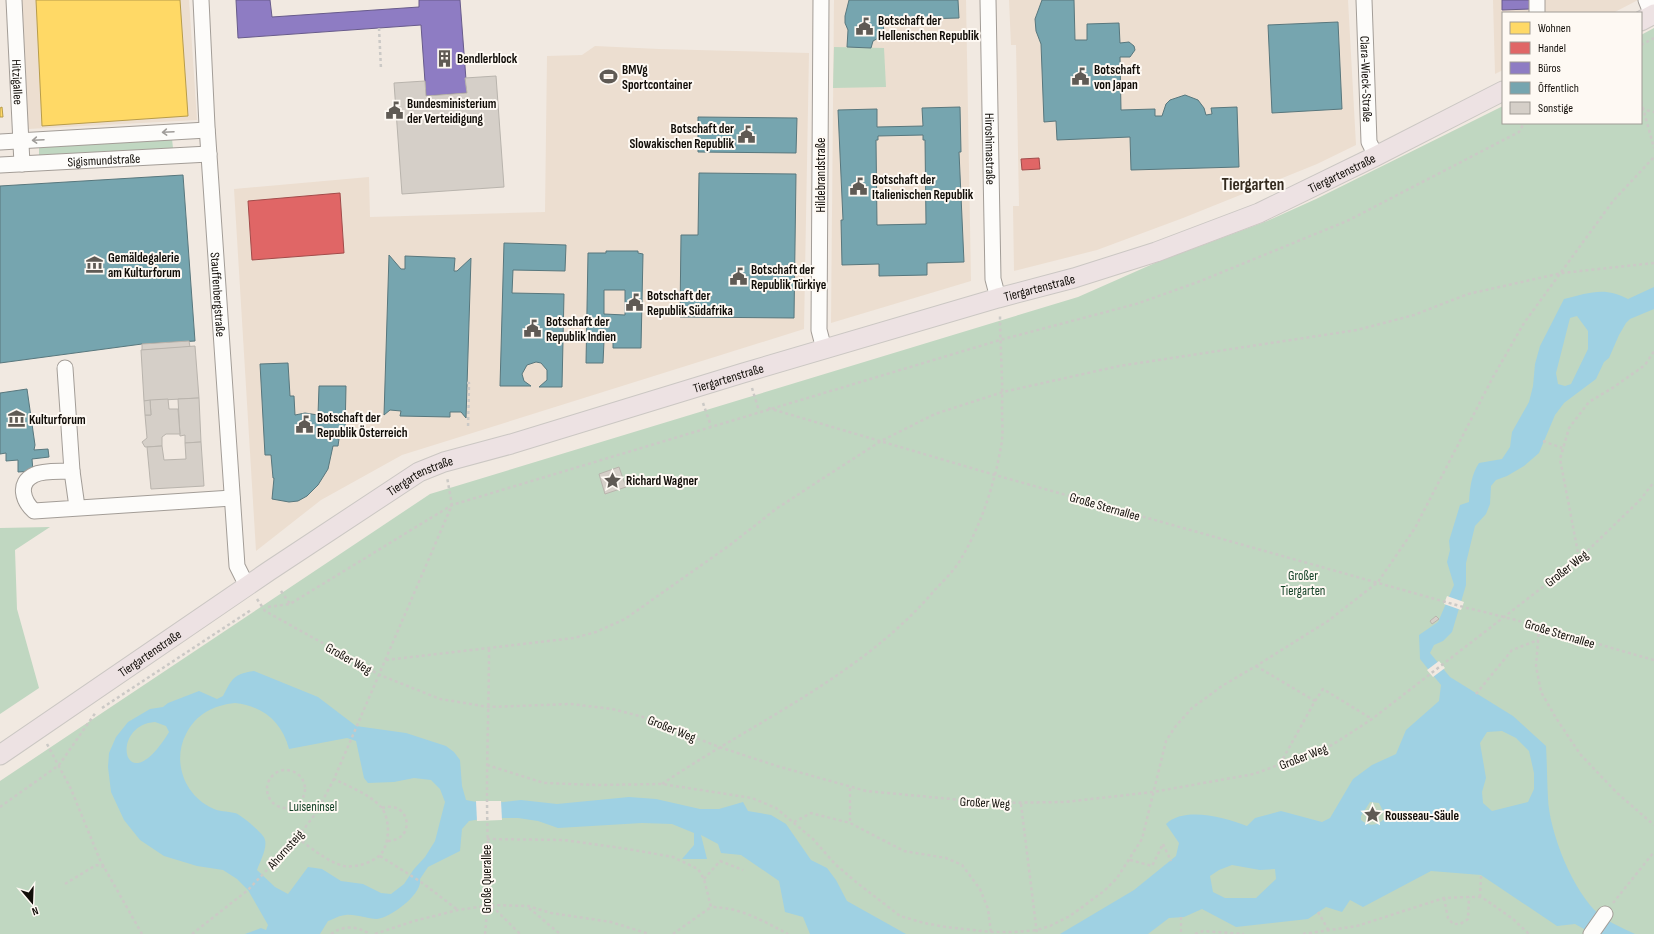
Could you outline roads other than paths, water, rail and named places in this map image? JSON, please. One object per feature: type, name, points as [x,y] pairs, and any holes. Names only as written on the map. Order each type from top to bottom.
[{"type":"main road","name":"Tiergartenstraße","points":[[0,755],[252,592],[394,487],[419,472],[444,462],[511,444],[824,349],[999,303],[1156,252],[1259,213],[1376,156],[1502,92]]},
{"type":"street","name":"Hitzigallee","points":[[14,0],[22,164]]},
{"type":"street","name":"Stauffenbergstraße","points":[[201,0],[207,130],[237,566],[252,592]]},
{"type":"street","name":"Hildebrandstraße","points":[[821,0],[819,330],[824,349]]},
{"type":"street","name":"Hiroshimastraße","points":[[988,0],[993,279],[999,303]]},
{"type":"street","name":"Clara-Wieck-Straße","points":[[1364,0],[1369,142],[1376,156]]},
{"type":"street","points":[[1537,0],[1537,12]]},
{"type":"street","name":"Sigismundstraße","points":[[0,142],[207,130]]},
{"type":"street","name":"Sigismundstraße","points":[[0,166],[209,154]]},
{"type":"street","points":[[65,368],[76,507]]},
{"type":"street","points":[[72,471],[35,474],[27,480],[23,488],[23,495],[26,504],[34,511],[76,507],[232,498]]},
{"type":"street","points":[[1591,934],[1605,914]]},
{"type":"water","points":[[1654,287],[1654,309],[1630,319],[1626,323],[1609,358],[1604,362],[1596,379],[1564,403],[1555,415],[1539,453],[1524,466],[1507,476],[1496,480],[1491,486],[1490,504],[1486,514],[1475,526],[1466,563],[1466,585],[1452,632],[1443,641],[1434,645],[1430,653],[1450,677],[1513,716],[1546,746],[1549,812],[1564,861],[1572,877],[1590,905],[1604,918],[1635,934],[1593,934],[1575,924],[1557,926],[1481,875],[1431,871],[1363,907],[1350,900],[1342,912],[1326,907],[1308,919],[1236,927],[1202,909],[1184,917],[1169,918],[1148,934],[1060,934],[1134,890],[1176,856],[1179,843],[1166,824],[1174,819],[1184,816],[1205,815],[1247,826],[1255,818],[1281,811],[1322,822],[1330,818],[1353,779],[1372,765],[1396,754],[1406,730],[1439,701],[1441,685],[1420,659],[1419,635],[1438,622],[1454,585],[1447,562],[1450,550],[1449,541],[1460,505],[1469,502],[1471,482],[1476,468],[1479,463],[1502,459],[1510,447],[1512,432],[1529,402],[1533,386],[1535,364],[1540,346],[1564,299],[1589,293],[1604,292],[1620,295],[1628,299]],"holes":[[[1577,316],[1588,331],[1588,349],[1571,384],[1565,386],[1558,384],[1556,373],[1570,318]],[[1502,731],[1516,738],[1529,751],[1534,773],[1534,789],[1528,802],[1492,811],[1483,803],[1482,792],[1486,778],[1480,743],[1487,732]],[[1370,802],[1379,803],[1386,817],[1377,824],[1371,825],[1361,820],[1361,816]],[[1232,865],[1260,870],[1275,869],[1276,879],[1256,898],[1225,898],[1213,892],[1210,876],[1219,870]]]},
{"type":"water","points":[[254,671],[318,697],[356,726],[406,733],[446,746],[454,752],[460,760],[462,786],[466,800],[487,804],[521,800],[557,804],[629,797],[656,799],[700,809],[719,809],[743,802],[748,811],[771,815],[786,824],[811,860],[827,868],[836,880],[847,901],[906,934],[810,934],[803,917],[785,912],[779,881],[741,855],[721,853],[718,844],[701,835],[707,859],[682,859],[694,845],[694,833],[672,824],[642,823],[558,828],[538,821],[518,818],[487,818],[469,821],[462,829],[460,851],[428,867],[420,879],[420,885],[411,898],[397,910],[383,918],[377,919],[354,915],[342,916],[328,921],[320,934],[245,934],[261,928],[266,930],[268,925],[248,890],[237,879],[223,870],[197,866],[164,856],[140,840],[124,820],[111,792],[108,767],[109,753],[116,737],[128,722],[150,709],[163,707],[168,703],[199,691],[217,699],[223,696],[234,678],[247,672]],"holes":[[[235,703],[254,708],[270,717],[282,731],[289,749],[347,738],[356,741],[364,778],[368,783],[394,782],[414,778],[431,780],[440,789],[445,802],[435,841],[425,857],[414,869],[404,884],[391,894],[381,893],[363,884],[341,881],[322,869],[308,867],[288,894],[275,887],[257,870],[265,848],[265,839],[263,836],[258,830],[238,814],[220,811],[202,802],[194,795],[188,786],[183,776],[181,766],[180,755],[182,744],[186,734],[195,721],[213,708]],[[155,722],[166,726],[169,732],[154,753],[141,762],[132,762],[128,756],[127,746],[131,735],[140,726]]]},
{"type":"place","name":"Botschaft der Hellenischen Republik","points":[[865,27]]},
{"type":"place","name":"Bendlerblock","points":[[444,58]]},
{"type":"place","name":"BMVg Sportcontainer","points":[[609,76]]},
{"type":"place","name":"Botschaft von Japan","points":[[1081,76]]},
{"type":"place","name":"Bundesministerium der Verteidigung","points":[[394,110]]},
{"type":"place","name":"Botschaft der Slowakischen Republik","points":[[747,135]]},
{"type":"place","name":"Botschaft der Italienischen Republik","points":[[859,186]]},
{"type":"place","name":"Gemäldegalerie am Kulturforum","points":[[95,264]]},
{"type":"place","name":"Botschaft der Republik Türkiye","points":[[738,276]]},
{"type":"place","name":"Botschaft der Republik Südafrika","points":[[634,302]]},
{"type":"place","name":"Botschaft der Republik Indien","points":[[533,328]]},
{"type":"place","name":"Kulturforum","points":[[16,419]]},
{"type":"place","name":"Botschaft der Republik Österreich","points":[[304,424]]},
{"type":"place","name":"Richard Wagner","points":[[613,480]]},
{"type":"place","name":"Rousseau-Säule","points":[[1372,815]]},
{"type":"district","name":"Tiergarten","points":[[1253,184]]},
{"type":"park label","name":"Großer Tiergarten","points":[[1303,582]]},
{"type":"park label","name":"Luiseninsel","points":[[313,806]]}]
